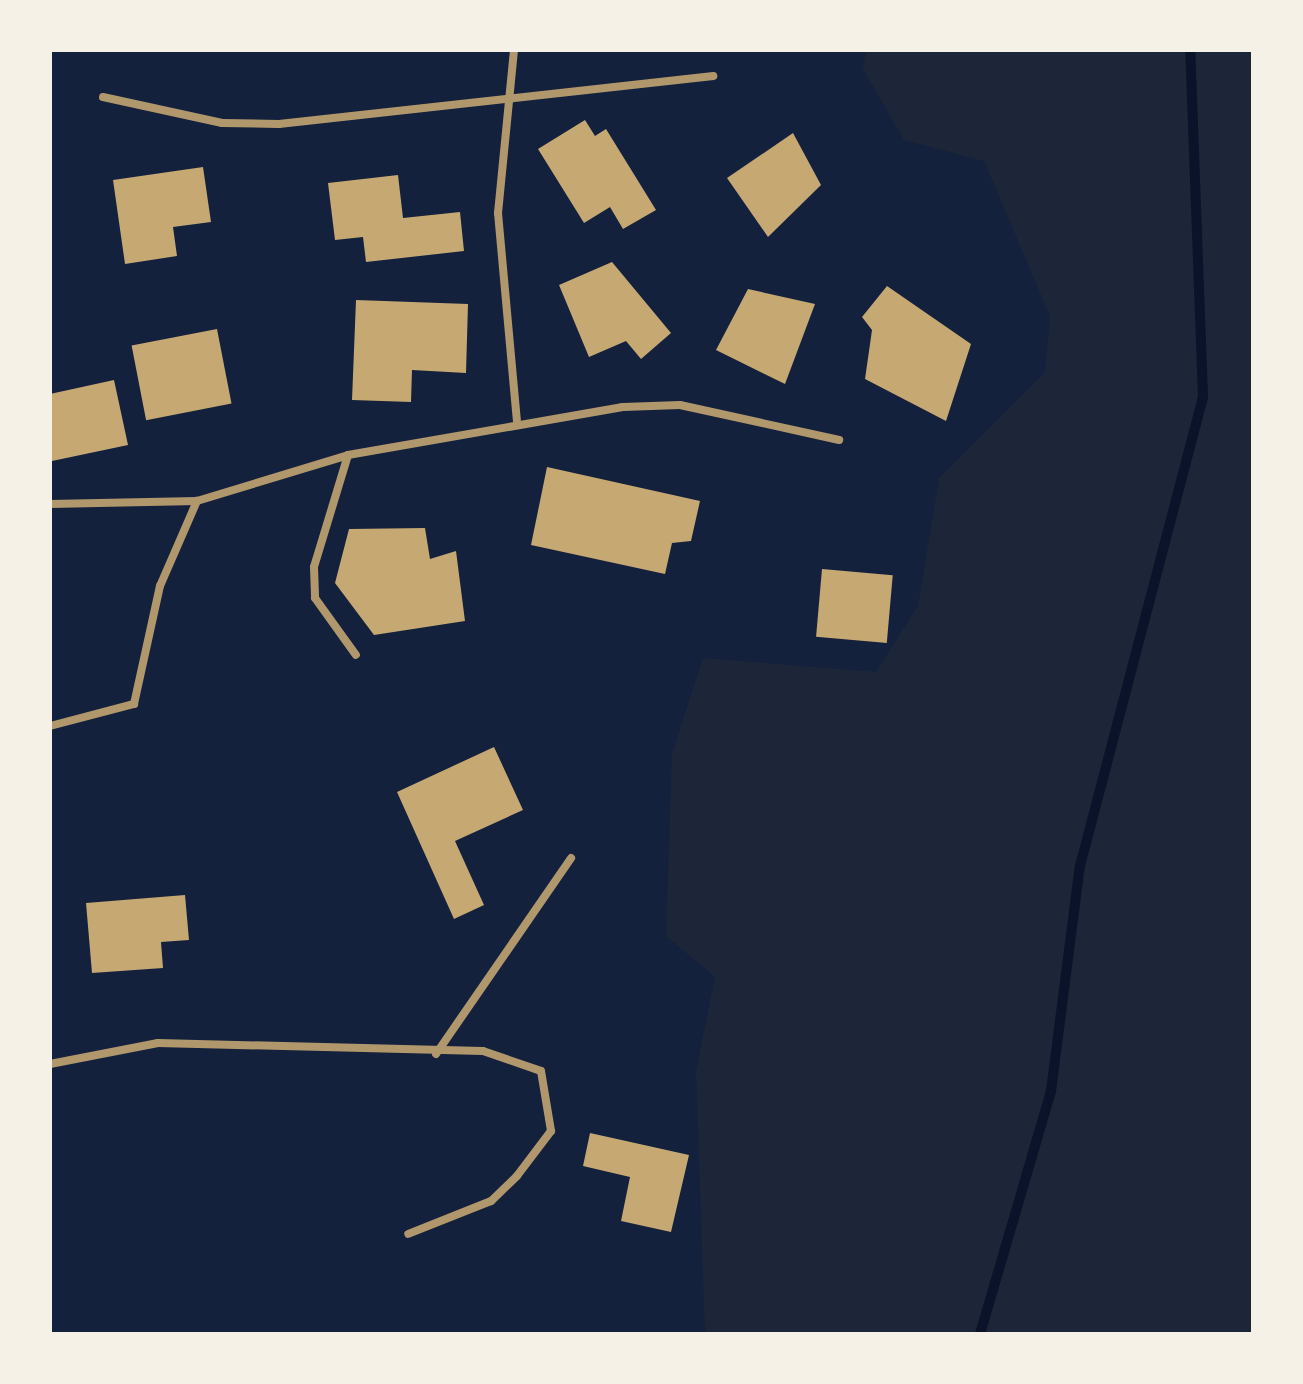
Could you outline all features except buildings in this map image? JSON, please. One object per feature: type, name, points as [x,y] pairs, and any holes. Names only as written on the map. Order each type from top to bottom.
[{"type":"lane","points":[[514,50],[507,92],[500,278],[517,420]]},
{"type":"lane","points":[[103,97],[222,123],[279,124],[507,92],[713,76]]},
{"type":"lane","points":[[50,504],[197,501],[348,455],[517,420],[680,405],[839,440]]},
{"type":"lane","points":[[348,455],[314,567],[315,598],[356,655]]},
{"type":"lane","points":[[50,726],[134,704],[160,586],[197,501]]},
{"type":"lane","points":[[436,1054],[571,858]]},
{"type":"lane","points":[[50,1064],[158,1043],[436,1054],[484,1051],[541,1071],[551,1131],[491,1200],[408,1234]]},
{"type":"shaded area","points":[[866,50],[1253,50],[1253,1334],[705,1334],[696,1071],[715,977],[666,936],[672,754],[703,658],[876,672],[918,606],[939,478],[1045,372],[1050,316],[984,161],[904,140],[863,69]]},
{"type":"waterway","points":[[980,1334],[1051,1091],[1080,866],[1203,397],[1190,50]]}]
